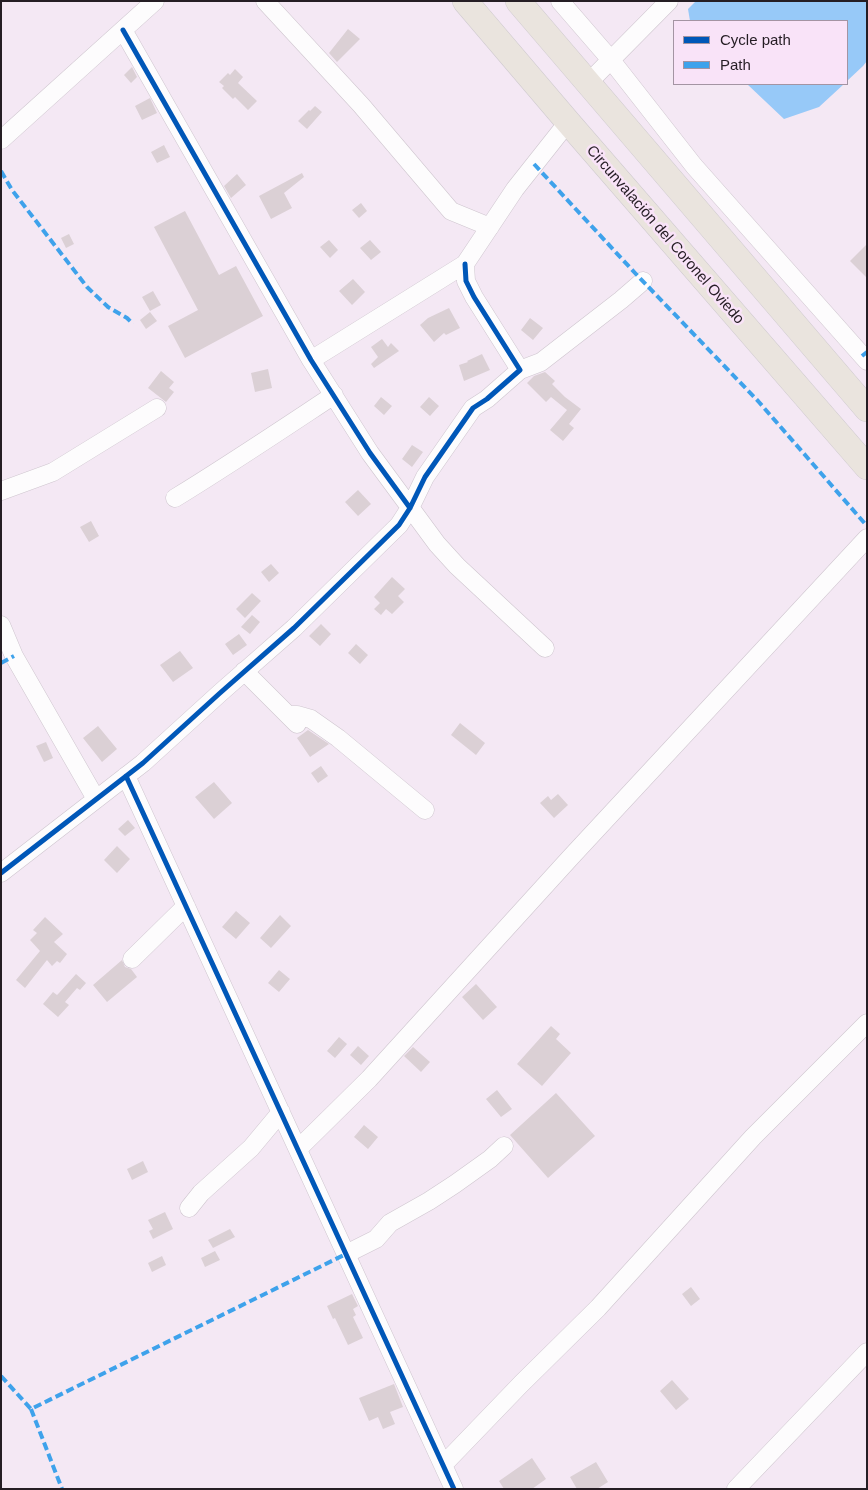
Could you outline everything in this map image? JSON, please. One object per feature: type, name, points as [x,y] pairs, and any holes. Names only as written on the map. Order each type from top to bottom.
[{"type":"highway","name":"Circunvalación del Coronel Oviedo","points":[[465,1],[867,467]]},
{"type":"highway","points":[[518,1],[867,410]]},
{"type":"street","points":[[1,140],[155,1]]},
{"type":"street","points":[[265,1],[361,105],[451,211],[490,227]]},
{"type":"street","points":[[560,1],[611,60],[694,166],[867,361]]},
{"type":"street","points":[[588,83],[669,1]]},
{"type":"street","points":[[123,30],[311,360],[370,453],[437,544],[457,566],[545,648]]},
{"type":"street","points":[[311,360],[465,264],[515,189],[568,122]]},
{"type":"street","points":[[465,264],[466,281],[474,297],[520,370]]},
{"type":"street","points":[[1,873],[143,763],[294,628],[399,525],[410,508],[425,477],[473,408],[488,399],[520,370],[541,362],[621,300],[643,280]]},
{"type":"street","points":[[175,498],[240,458],[334,395]]},
{"type":"street","points":[[1,491],[53,472],[157,408]]},
{"type":"street","points":[[298,1149],[369,1079],[576,850],[867,538]]},
{"type":"street","points":[[1,625],[14,656],[96,800]]},
{"type":"street","points":[[244,671],[294,721],[297,715],[311,719],[338,738],[425,810]]},
{"type":"street","points":[[126,776],[454,1489]]},
{"type":"street","points":[[132,959],[186,906]]},
{"type":"street","points":[[443,1465],[598,1308],[753,1137],[867,1022]]},
{"type":"street","points":[[189,1208],[201,1193],[251,1148],[281,1112]]},
{"type":"street","points":[[346,1254],[376,1239],[390,1222],[429,1202],[490,1159],[504,1146]]},
{"type":"street","points":[[736,1489],[867,1352]]},
{"type":"water","points":[[696,1],[867,1],[867,61],[848,80],[848,20],[690,20],[688,9]]},
{"type":"water","points":[[748,85],[843,85],[819,107],[784,119]]},
{"type":"building","points":[[348,29],[360,39],[337,62],[329,53]]},
{"type":"building","points":[[132,67],[137,77],[131,83],[124,75]]},
{"type":"building","points":[[235,69],[243,77],[238,83],[257,101],[248,110],[235,97],[233,99],[219,82],[228,73],[230,75]]},
{"type":"building","points":[[150,98],[157,113],[142,120],[135,106]]},
{"type":"building","points":[[315,106],[322,112],[307,129],[298,121]]},
{"type":"building","points":[[164,145],[170,157],[157,163],[151,152]]},
{"type":"building","points":[[302,173],[304,177],[284,193],[292,208],[271,219],[259,196]]},
{"type":"building","points":[[237,174],[246,185],[231,198],[224,186]]},
{"type":"building","points":[[361,203],[367,211],[359,218],[352,210]]},
{"type":"building","points":[[185,211],[219,275],[236,266],[263,316],[185,358],[168,326],[198,310],[154,227]]},
{"type":"building","points":[[69,234],[74,244],[66,248],[61,238]]},
{"type":"building","points":[[329,240],[338,250],[330,258],[320,247]]},
{"type":"building","points":[[370,240],[381,252],[371,260],[360,248]]},
{"type":"building","points":[[867,244],[867,278],[850,261]]},
{"type":"building","points":[[353,279],[365,292],[352,305],[339,291]]},
{"type":"building","points":[[153,291],[161,305],[150,311],[142,297]]},
{"type":"building","points":[[449,308],[460,328],[446,335],[444,333],[434,342],[420,325],[428,318]]},
{"type":"building","points":[[150,312],[157,321],[146,329],[140,320]]},
{"type":"building","points":[[530,318],[543,328],[533,340],[521,330]]},
{"type":"building","points":[[382,339],[388,347],[391,343],[399,351],[374,368],[371,364],[378,357],[371,347]]},
{"type":"building","points":[[482,354],[490,370],[464,381],[459,365]]},
{"type":"building","points":[[268,369],[272,388],[255,392],[251,373]]},
{"type":"building","points":[[161,371],[174,382],[169,388],[174,392],[166,402],[148,388]]},
{"type":"building","points":[[545,372],[555,381],[552,384],[581,409],[569,424],[574,428],[563,441],[550,430],[567,410],[551,397],[546,402],[527,383],[534,376]]},
{"type":"building","points":[[381,397],[392,406],[384,415],[374,406]]},
{"type":"building","points":[[429,397],[439,406],[430,416],[420,407]]},
{"type":"building","points":[[412,445],[423,452],[412,467],[402,459]]},
{"type":"building","points":[[358,490],[371,504],[358,516],[345,502]]},
{"type":"building","points":[[91,521],[99,536],[89,542],[80,527]]},
{"type":"building","points":[[271,564],[279,573],[269,582],[261,572]]},
{"type":"building","points":[[392,577],[405,589],[398,596],[404,602],[392,614],[386,609],[381,615],[374,609],[380,603],[374,597]]},
{"type":"building","points":[[252,593],[261,601],[245,618],[236,609]]},
{"type":"building","points":[[252,615],[260,622],[250,634],[241,627]]},
{"type":"building","points":[[321,624],[331,634],[320,646],[309,636]]},
{"type":"building","points":[[239,634],[247,645],[233,655],[225,644]]},
{"type":"building","points":[[356,644],[368,655],[360,664],[348,653]]},
{"type":"building","points":[[180,651],[193,668],[173,682],[160,665]]},
{"type":"building","points":[[460,723],[485,743],[476,755],[451,735]]},
{"type":"building","points":[[98,726],[117,749],[102,762],[83,738]]},
{"type":"building","points":[[308,730],[329,744],[310,757],[297,738]]},
{"type":"building","points":[[46,742],[53,758],[44,762],[36,746]]},
{"type":"building","points":[[321,766],[328,776],[318,783],[311,773]]},
{"type":"building","points":[[214,782],[232,803],[214,819],[195,797]]},
{"type":"building","points":[[558,794],[568,805],[554,818],[540,803],[548,796],[551,800]]},
{"type":"building","points":[[128,820],[135,828],[125,836],[118,829]]},
{"type":"building","points":[[117,846],[130,859],[117,873],[104,860]]},
{"type":"building","points":[[236,911],[250,923],[236,939],[222,927]]},
{"type":"building","points":[[280,915],[291,926],[271,948],[260,938]]},
{"type":"building","points":[[45,917],[63,934],[54,942],[67,954],[60,963],[57,961],[52,966],[47,960],[25,988],[16,980],[40,951],[30,940],[37,933],[33,930]]},
{"type":"building","points":[[122,960],[125,967],[131,969],[137,977],[107,1002],[93,985]]},
{"type":"building","points":[[279,970],[290,979],[279,992],[268,983]]},
{"type":"building","points":[[76,974],[86,983],[80,990],[77,988],[65,1002],[69,1005],[58,1017],[43,1004],[53,992],[57,995]]},
{"type":"building","points":[[476,984],[497,1007],[483,1020],[462,997]]},
{"type":"building","points":[[551,1026],[560,1034],[556,1039],[571,1053],[542,1086],[517,1064]]},
{"type":"building","points":[[339,1037],[347,1044],[335,1058],[327,1051]]},
{"type":"building","points":[[358,1046],[369,1056],[361,1065],[350,1055]]},
{"type":"building","points":[[413,1047],[430,1062],[421,1072],[404,1056]]},
{"type":"building","points":[[497,1090],[512,1109],[501,1117],[486,1099]]},
{"type":"building","points":[[556,1093],[595,1136],[548,1178],[510,1135]]},
{"type":"building","points":[[364,1125],[378,1137],[368,1149],[354,1137]]},
{"type":"building","points":[[143,1161],[148,1172],[132,1180],[127,1169]]},
{"type":"building","points":[[165,1212],[173,1229],[153,1239],[149,1231],[153,1229],[148,1220]]},
{"type":"building","points":[[230,1229],[235,1237],[213,1248],[208,1240]]},
{"type":"building","points":[[215,1251],[220,1260],[205,1267],[201,1258]]},
{"type":"building","points":[[162,1256],[166,1265],[152,1272],[148,1263]]},
{"type":"building","points":[[691,1287],[700,1299],[691,1306],[682,1294]]},
{"type":"building","points":[[352,1294],[358,1306],[353,1309],[356,1315],[353,1317],[363,1338],[348,1345],[327,1306]]},
{"type":"building","points":[[672,1380],[689,1399],[676,1410],[660,1391]]},
{"type":"building","points":[[394,1384],[403,1407],[390,1412],[395,1424],[383,1429],[378,1417],[369,1421],[359,1398]]},
{"type":"building","points":[[532,1458],[546,1479],[532,1489],[504,1489],[499,1481]]},
{"type":"building","points":[[596,1462],[608,1482],[597,1489],[577,1489],[570,1477]]},
{"type":"marked path","points":[[534,164],[758,401],[867,526]]},
{"type":"marked path","points":[[1,171],[12,190],[87,287],[108,307],[127,318],[133,324]]},
{"type":"marked path","points":[[862,356],[867,352]]},
{"type":"marked path","points":[[1,663],[14,656]]},
{"type":"marked path","points":[[1,1376],[31,1409],[346,1254]]},
{"type":"marked path","points":[[31,1409],[62,1489]]},
{"type":"cycle path","points":[[123,30],[311,360],[370,453],[410,508]]},
{"type":"cycle path","points":[[1,873],[143,763],[294,628],[399,525],[410,508],[425,477],[473,408],[487,399],[520,370],[474,297],[466,281],[465,264]]},
{"type":"cycle path","points":[[126,776],[454,1489]]}]
